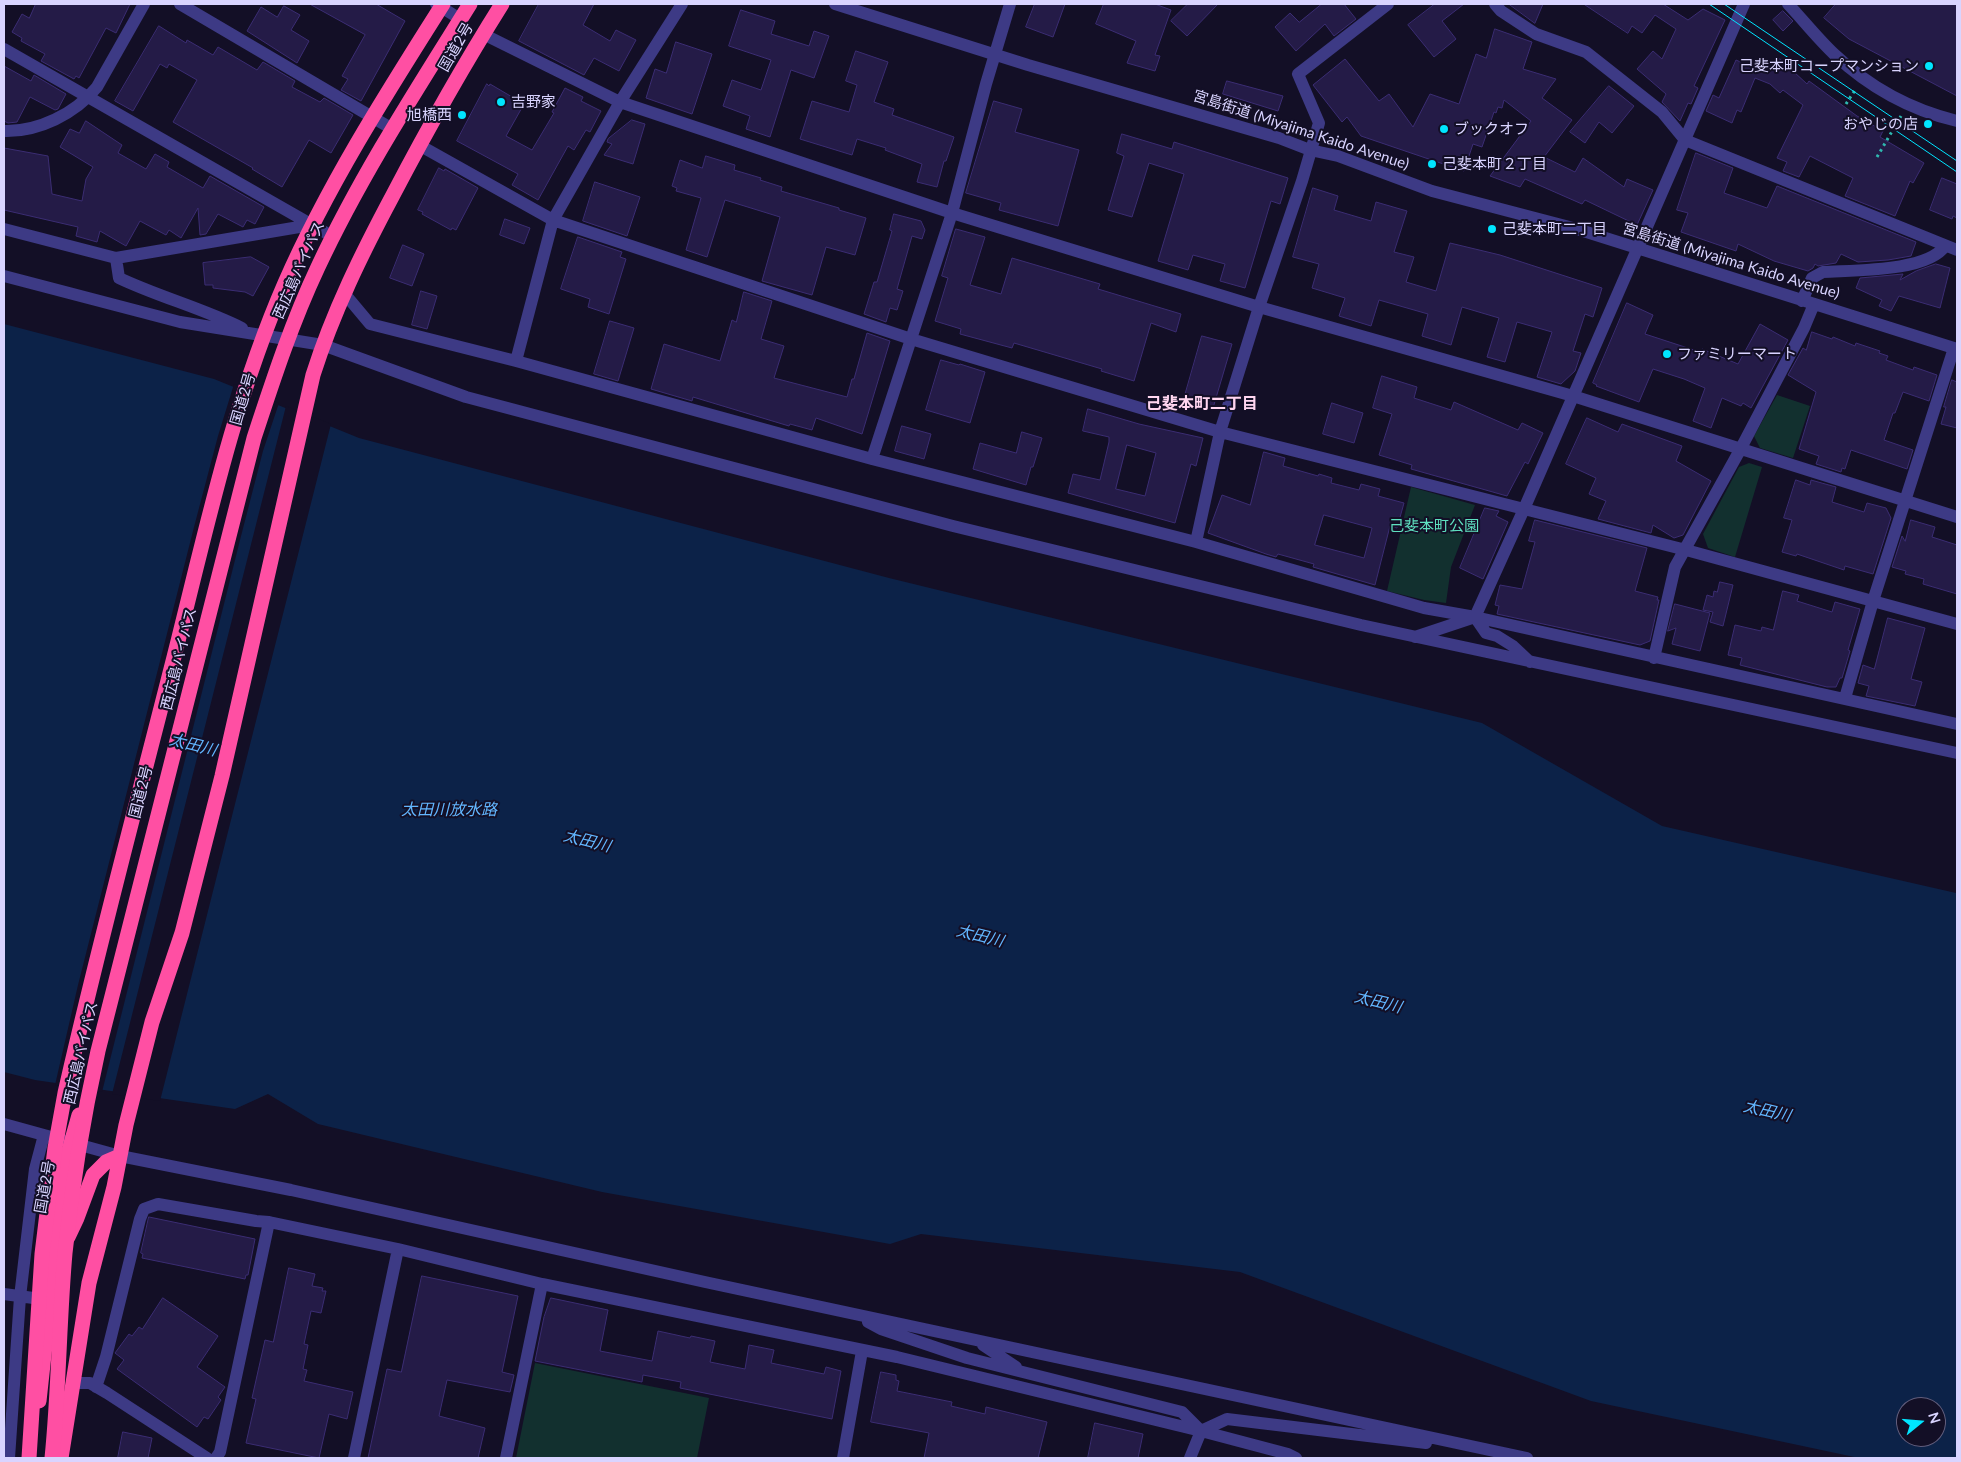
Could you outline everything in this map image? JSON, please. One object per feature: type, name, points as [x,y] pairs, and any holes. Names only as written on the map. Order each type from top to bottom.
[{"type":"highway","name":"西広島バイパス","points":[[29,1458],[42,1254],[55,1148],[65,1094],[232,435],[271,320],[311,227],[368,126],[443,4]]},
{"type":"highway","name":"西広島バイパス","points":[[52,1458],[65,1256],[72,1188],[82,1128],[98,1051],[254,438],[283,351],[304,296],[331,239],[392,130],[470,4]]},
{"type":"highway","name":"国道2号","points":[[61,1458],[74,1382],[80,1332],[126,1126],[152,1022],[182,933],[219,785],[313,376],[344,292],[373,233],[419,145],[502,4]]},
{"type":"highway","name":"国道2号","points":[[33,1458],[62,1175],[81,1111],[224,533],[270,368],[294,305],[328,234],[389,127],[460,10]]},
{"type":"highway","points":[[52,1277],[59,1256],[78,1218],[93,1175],[106,1162],[120,1156]]},
{"type":"street","points":[[4,131],[34,128],[55,120],[89,97],[97,87],[144,4]]},
{"type":"street","points":[[180,4],[389,127]]},
{"type":"street","points":[[436,4],[460,10]]},
{"type":"street","points":[[516,361],[553,220],[620,102],[682,4]]},
{"type":"street","name":"宮島街道 (Miyajima Kaido Avenue)","points":[[835,4],[996,55],[1279,138],[1310,150],[1338,156],[1432,191],[1577,229],[1956,349]]},
{"type":"street","points":[[872,459],[952,212],[1010,4]]},
{"type":"street","points":[[1196,542],[1220,432],[1259,307],[1302,181],[1319,122],[1298,74],[1388,4]]},
{"type":"street","points":[[1495,4],[1501,11],[1536,34],[1586,52],[1662,112],[1685,140],[1951,248]]},
{"type":"street","points":[[1415,637],[1475,617],[1744,4]]},
{"type":"street","points":[[1788,4],[1834,54],[1870,83],[1909,105],[1957,121]]},
{"type":"street","points":[[483,34],[620,102],[952,212],[1259,307],[1573,396],[1957,518]]},
{"type":"street","points":[[4,49],[328,234]]},
{"type":"street","points":[[419,145],[553,220],[911,339],[1220,432],[1686,550],[1957,624]]},
{"type":"street","points":[[4,229],[116,258],[300,227],[328,234]]},
{"type":"street","points":[[1654,658],[1675,567],[1740,450],[1804,328],[1812,278],[1823,272],[1911,264],[1926,260],[1951,248]]},
{"type":"street","points":[[116,258],[119,278],[148,292],[217,316],[251,333]]},
{"type":"street","points":[[4,276],[180,322],[323,345],[466,397],[511,410],[953,526],[1415,637],[1957,753]]},
{"type":"street","points":[[344,292],[370,324],[516,361],[872,459],[1196,542],[1424,608],[1475,617],[1957,724]]},
{"type":"street","points":[[1845,698],[1873,601],[1956,349]]},
{"type":"street","points":[[1475,617],[1486,633],[1497,636],[1513,646],[1530,662]]},
{"type":"street","points":[[4,1124],[120,1156],[290,1190],[977,1341],[1527,1458]]},
{"type":"street","points":[[9,1458],[20,1297],[35,1169],[44,1135]]},
{"type":"street","points":[[96,1387],[106,1357],[140,1219],[144,1209],[158,1204],[269,1222],[542,1284],[907,1360],[1201,1431],[1288,1454],[1296,1458]]},
{"type":"street","points":[[216,1458],[220,1452],[269,1222]]},
{"type":"street","points":[[354,1458],[398,1250]]},
{"type":"street","points":[[506,1458],[542,1284]]},
{"type":"street","points":[[4,1294],[50,1300]]},
{"type":"street","points":[[854,1314],[881,1329],[968,1358],[1182,1412],[1201,1431]]},
{"type":"street","points":[[977,1341],[1024,1372]]},
{"type":"street","points":[[842,1458],[862,1351]]},
{"type":"street","points":[[74,1382],[90,1383],[207,1458]]},
{"type":"street","points":[[1190,1458],[1201,1431],[1227,1419],[1383,1439],[1485,1449]]},
{"type":"path","points":[[1877,157],[1909,105]]},
{"type":"green space","points":[[1777,395],[1810,406],[1793,458],[1760,448],[1754,436]]},
{"type":"green space","points":[[1749,463],[1762,467],[1735,557],[1708,548],[1703,534],[1739,467]]},
{"type":"green space","name":"己斐本町公園","points":[[1411,487],[1475,505],[1451,567],[1446,603],[1387,591]]},
{"type":"green space","points":[[535,1363],[709,1398],[697,1458],[516,1458]]},
{"type":"water","name":"太田川放水路","points":[[4,324],[214,379],[359,438],[889,578],[1482,723],[1662,826],[1956,893],[1957,887],[1957,1458],[1859,1458],[1591,1401],[1240,1272],[921,1234],[890,1244],[602,1192],[318,1124],[268,1094],[235,1109],[35,1080],[4,1072]]},
{"type":"pier","points":[[234,384],[279,403],[263,451],[240,540],[102,1092],[55,1085],[78,985],[194,527]]},
{"type":"pier","points":[[286,406],[331,424],[160,1101],[112,1094]]},
{"type":"building","points":[[36,4],[130,4],[116,33],[106,28],[79,78],[76,76],[74,79],[41,61],[45,54],[21,41],[22,38],[12,32],[22,14],[29,18]]},
{"type":"building","points":[[310,4],[376,4],[405,21],[361,101],[341,90],[348,79],[342,76],[365,35]]},
{"type":"building","points":[[539,4],[594,4],[583,25],[610,41],[616,30],[636,40],[619,71],[594,58],[584,75],[519,41]]},
{"type":"building","points":[[1035,4],[1065,4],[1053,37],[1026,27]]},
{"type":"building","points":[[1104,4],[1155,4],[1171,10],[1155,55],[1160,56],[1155,71],[1127,63],[1136,41],[1096,24]]},
{"type":"building","points":[[1188,4],[1218,4],[1187,36],[1171,21]]},
{"type":"building","points":[[1322,4],[1344,4],[1356,19],[1334,36],[1325,24],[1296,51],[1275,27],[1290,13],[1299,22]]},
{"type":"building","points":[[1435,4],[1464,4],[1442,21],[1456,39],[1434,57],[1408,25]]},
{"type":"building","points":[[1509,4],[1543,4],[1535,23]]},
{"type":"building","points":[[1584,4],[1663,4],[1688,20],[1703,9],[1725,20],[1694,86],[1698,88],[1691,104],[1688,103],[1680,121],[1662,102],[1666,94],[1637,69],[1653,51],[1662,59],[1676,29],[1655,15],[1642,33],[1632,26],[1628,33]]},
{"type":"building","name":"己斐本町コープマンション","points":[[1836,4],[1957,4],[1957,96],[1849,39],[1824,18]]},
{"type":"building","points":[[284,6],[300,15],[291,30],[309,41],[297,63],[247,31],[261,7],[277,17]]},
{"type":"building","points":[[741,10],[775,21],[771,34],[809,46],[814,31],[829,36],[814,78],[791,70],[770,137],[746,129],[750,116],[723,106],[732,80],[761,90],[771,60],[729,46]]},
{"type":"building","points":[[1783,11],[1793,21],[1783,31],[1773,20]]},
{"type":"building","points":[[159,26],[186,43],[187,40],[213,55],[218,47],[257,70],[263,62],[295,81],[292,87],[320,102],[324,98],[353,115],[331,153],[309,140],[282,187],[173,122],[197,80],[169,64],[167,68],[160,64],[133,111],[115,101]]},
{"type":"building","points":[[1495,29],[1532,42],[1523,69],[1556,79],[1542,98],[1572,120],[1544,157],[1575,172],[1583,158],[1624,187],[1627,179],[1653,190],[1637,225],[1585,200],[1582,204],[1525,179],[1520,187],[1490,176],[1531,121],[1504,100],[1502,108],[1498,107],[1496,113],[1494,112],[1482,147],[1473,144],[1464,171],[1361,136],[1347,117],[1342,122],[1313,85],[1345,59],[1379,101],[1389,94],[1413,127],[1430,94],[1459,104],[1476,54],[1486,58]]},
{"type":"building","points":[[676,42],[712,54],[692,114],[646,98],[655,69],[666,73]]},
{"type":"building","points":[[856,51],[888,62],[874,102],[894,109],[892,115],[954,137],[946,161],[944,161],[937,187],[917,182],[922,164],[885,150],[886,148],[857,139],[852,155],[800,139],[812,101],[849,112],[857,85],[846,81]]},
{"type":"building","points":[[1780,59],[1807,84],[1809,81],[1857,116],[1883,131],[1880,137],[1924,163],[1913,183],[1910,181],[1895,216],[1845,196],[1853,178],[1810,156],[1799,177],[1783,171],[1787,162],[1777,158],[1803,105],[1783,90],[1780,93],[1770,84],[1755,78],[1741,112],[1737,110],[1732,123],[1706,111],[1713,95],[1719,98],[1736,60],[1752,67],[1755,60],[1772,68]]},
{"type":"building","points":[[4,66],[31,81],[34,75],[66,94],[58,109],[55,110],[30,97],[17,122],[8,123],[4,121]]},
{"type":"building","points":[[1227,81],[1283,96],[1278,111],[1223,94]]},
{"type":"building","points":[[487,84],[524,104],[506,136],[532,150],[554,113],[552,112],[565,88],[583,97],[581,101],[601,111],[590,132],[586,130],[574,150],[568,146],[538,200],[512,185],[518,174],[457,141]]},
{"type":"building","points":[[1609,86],[1634,106],[1612,133],[1599,122],[1585,143],[1570,132]]},
{"type":"building","points":[[994,101],[1022,109],[1015,132],[1079,150],[1058,226],[999,210],[1001,203],[966,193]]},
{"type":"building","points":[[632,120],[645,124],[633,164],[604,155],[612,144],[607,142],[608,139]]},
{"type":"building","points":[[86,121],[122,145],[118,153],[146,169],[155,154],[169,162],[167,167],[203,188],[210,176],[264,207],[255,224],[247,220],[243,227],[218,214],[206,234],[200,235],[198,208],[181,238],[169,230],[166,235],[140,221],[126,246],[100,231],[97,242],[76,236],[78,227],[4,210],[4,148],[48,156],[52,194],[82,201],[86,179],[93,167],[60,147],[70,129],[79,133]]},
{"type":"building","points":[[1122,134],[1172,149],[1174,142],[1288,178],[1280,204],[1271,201],[1245,288],[1220,281],[1225,264],[1193,255],[1188,270],[1158,261],[1184,174],[1149,163],[1132,217],[1108,210],[1124,156],[1117,153]]},
{"type":"building","points":[[1696,153],[1733,168],[1724,193],[1767,208],[1777,186],[1916,242],[1911,256],[1858,262],[1841,254],[1836,263],[1818,266],[1815,264],[1808,271],[1774,261],[1738,244],[1736,251],[1681,232],[1688,213],[1677,210]]},
{"type":"building","points":[[706,156],[735,165],[734,170],[782,187],[781,191],[866,218],[855,255],[826,247],[812,295],[762,281],[780,217],[725,200],[707,257],[686,250],[701,198],[676,191],[677,188],[672,186],[680,160],[702,168]]},
{"type":"building","points":[[439,168],[444,171],[445,169],[478,188],[456,230],[452,228],[451,230],[418,210]]},
{"type":"building","points":[[1942,178],[1957,184],[1957,218],[1953,216],[1952,219],[1930,210]]},
{"type":"building","points":[[595,182],[640,197],[627,236],[583,221]]},
{"type":"building","points":[[1313,188],[1338,196],[1334,210],[1371,221],[1376,202],[1407,211],[1394,252],[1414,257],[1406,282],[1436,291],[1450,243],[1500,255],[1602,288],[1593,317],[1585,314],[1573,351],[1581,353],[1575,371],[1561,384],[1537,377],[1552,332],[1517,322],[1505,362],[1487,357],[1499,318],[1462,307],[1451,345],[1422,336],[1428,314],[1379,300],[1371,326],[1339,316],[1345,298],[1312,288],[1319,264],[1293,257]]},
{"type":"building","points":[[894,214],[921,221],[925,230],[922,239],[912,236],[897,289],[903,291],[897,310],[890,308],[886,322],[864,314],[874,282],[877,282],[892,231],[890,230]]},
{"type":"building","points":[[505,219],[530,228],[524,244],[500,235]]},
{"type":"building","points":[[956,229],[985,237],[970,285],[1001,294],[1012,258],[1100,284],[1098,289],[1181,314],[1176,332],[1151,323],[1134,381],[1101,371],[1102,369],[1014,343],[1012,348],[960,334],[961,329],[935,321],[948,278],[942,276]]},
{"type":"building","points":[[578,237],[622,252],[620,257],[626,259],[609,314],[588,307],[590,299],[561,289]]},
{"type":"building","points":[[403,245],[424,254],[412,286],[390,278]]},
{"type":"building","points":[[251,257],[269,267],[253,296],[245,292],[213,288],[213,285],[205,285],[203,263]]},
{"type":"building","points":[[1936,264],[1950,268],[1940,308],[1899,296],[1891,311],[1879,306],[1882,300],[1856,288],[1860,278],[1903,274],[1900,280],[1916,271]]},
{"type":"building","points":[[421,291],[437,296],[427,329],[412,325]]},
{"type":"building","points":[[744,292],[772,301],[761,339],[784,346],[774,378],[847,397],[867,333],[890,341],[862,434],[816,418],[812,430],[790,424],[789,426],[693,397],[692,401],[651,389],[664,344],[720,361],[732,320],[736,322]]},
{"type":"building","points":[[1627,303],[1653,315],[1645,334],[1700,352],[1702,349],[1738,364],[1760,324],[1788,340],[1751,408],[1743,403],[1741,406],[1722,398],[1711,428],[1693,421],[1705,388],[1684,379],[1653,369],[1639,402],[1596,386],[1593,383]]},
{"type":"building","points":[[610,321],[634,328],[618,381],[594,374]]},
{"type":"building","points":[[1812,332],[1832,339],[1833,337],[1855,346],[1856,343],[1880,351],[1879,353],[1888,356],[1886,360],[1913,370],[1914,367],[1937,375],[1929,401],[1903,392],[1895,413],[1893,413],[1884,440],[1913,450],[1907,469],[1851,450],[1845,469],[1842,468],[1841,472],[1816,464],[1819,456],[1799,449],[1816,392],[1788,375],[1803,348],[1806,350]]},
{"type":"building","points":[[1202,336],[1232,344],[1213,408],[1184,399]]},
{"type":"building","points":[[941,360],[985,372],[970,423],[926,410]]},
{"type":"building","points":[[1382,376],[1417,387],[1414,398],[1451,410],[1454,402],[1518,430],[1522,423],[1543,433],[1528,464],[1525,462],[1507,496],[1411,469],[1412,465],[1379,455],[1392,414],[1373,408]]},
{"type":"building","points":[[1952,380],[1957,382],[1957,428],[1941,424]]},
{"type":"building","points":[[1332,403],[1363,413],[1354,443],[1323,434]]},
{"type":"building","points":[[1088,409],[1139,424],[1203,438],[1196,466],[1191,464],[1175,523],[1068,493],[1073,474],[1100,480],[1109,437],[1083,431]],"holes":[[[1127,445],[1156,453],[1145,496],[1116,489]]]},
{"type":"building","points":[[1587,418],[1618,432],[1622,424],[1682,446],[1676,461],[1711,481],[1683,535],[1674,538],[1653,525],[1651,533],[1598,519],[1606,501],[1589,494],[1596,478],[1566,464]]},
{"type":"building","points":[[902,426],[931,434],[924,459],[895,451]]},
{"type":"building","points":[[1022,432],[1042,438],[1026,485],[973,469],[980,443],[1016,453]]},
{"type":"building","points":[[1264,452],[1285,458],[1283,466],[1332,478],[1331,483],[1359,490],[1361,484],[1380,489],[1378,496],[1404,503],[1397,528],[1390,526],[1375,585],[1313,567],[1314,564],[1278,554],[1276,557],[1266,554],[1208,533],[1222,495],[1250,505]],"holes":[[[1324,515],[1372,528],[1364,558],[1315,545]]]},
{"type":"building","points":[[1796,480],[1810,485],[1811,480],[1836,487],[1832,502],[1864,512],[1867,503],[1886,508],[1891,518],[1873,574],[1845,566],[1844,570],[1797,554],[1796,556],[1782,552],[1792,520],[1784,518]]},
{"type":"building","points":[[1485,508],[1499,511],[1496,516],[1508,522],[1483,579],[1460,568]]},
{"type":"building","points":[[1535,520],[1647,548],[1635,591],[1658,597],[1657,600],[1659,600],[1650,641],[1640,645],[1497,614],[1499,606],[1495,605],[1500,585],[1522,589],[1535,542],[1529,541]]},
{"type":"building","points":[[1911,520],[1935,527],[1932,537],[1957,545],[1957,594],[1923,584],[1924,579],[1905,574],[1906,571],[1892,567],[1902,536],[1905,541]]},
{"type":"building","points":[[1720,582],[1733,585],[1723,626],[1710,622],[1713,612],[1703,610],[1707,595],[1713,597],[1714,591],[1717,592]]},
{"type":"building","points":[[1783,591],[1799,595],[1797,601],[1832,612],[1835,602],[1860,609],[1842,678],[1840,678],[1836,687],[1827,687],[1740,665],[1742,658],[1728,655],[1735,625],[1761,631],[1762,627],[1773,630]]},
{"type":"building","points":[[1675,604],[1710,613],[1700,651],[1672,644],[1676,628],[1668,631]]},
{"type":"building","points":[[1888,618],[1925,628],[1911,679],[1922,682],[1915,706],[1866,696],[1869,686],[1858,683],[1863,665],[1874,669]]},
{"type":"building","points":[[149,1217],[255,1239],[248,1275],[246,1275],[245,1279],[142,1258],[143,1254],[141,1253]]},
{"type":"building","points":[[289,1268],[315,1274],[312,1286],[323,1288],[322,1291],[326,1291],[321,1313],[311,1311],[304,1344],[308,1345],[303,1369],[307,1370],[304,1381],[353,1392],[347,1419],[329,1414],[319,1458],[246,1443],[256,1399],[252,1398],[265,1340],[273,1342]]},
{"type":"building","points":[[422,1276],[518,1296],[502,1372],[514,1375],[510,1392],[447,1380],[439,1416],[485,1428],[478,1458],[368,1458],[387,1369],[401,1372]]},
{"type":"building","points":[[163,1298],[218,1336],[197,1367],[225,1387],[218,1397],[221,1400],[208,1419],[204,1417],[197,1427],[117,1369],[124,1360],[115,1353],[129,1334],[132,1336],[139,1327],[142,1329]]},
{"type":"building","points":[[551,1298],[608,1310],[600,1351],[652,1361],[658,1331],[715,1341],[710,1362],[745,1369],[749,1345],[774,1350],[771,1363],[824,1374],[826,1367],[841,1371],[832,1419],[680,1388],[681,1382],[643,1375],[642,1382],[535,1361],[544,1317]]},
{"type":"building","points":[[881,1372],[896,1375],[896,1380],[899,1381],[897,1391],[952,1402],[951,1406],[985,1414],[986,1407],[1047,1422],[1038,1458],[924,1458],[929,1433],[871,1422]]},
{"type":"building","points":[[1095,1423],[1143,1434],[1138,1458],[1088,1458]]},
{"type":"building","points":[[123,1432],[152,1438],[148,1458],[118,1458]]},
{"type":"tram line","points":[[1709,4],[1957,172]]},
{"type":"tram line","points":[[1724,4],[1957,161]]},
{"type":"place","name":"己斐本町コープマンション","points":[[1929,66]]},
{"type":"place","name":"吉野家","points":[[501,102]]},
{"type":"place","name":"旭橋西","points":[[462,115]]},
{"type":"place","name":"おやじの店","points":[[1928,124]]},
{"type":"place","name":"ブックオフ","points":[[1444,129]]},
{"type":"place","name":"己斐本町２丁目","points":[[1432,164]]},
{"type":"place","name":"己斐本町二丁目","points":[[1492,229]]},
{"type":"place","name":"ファミリーマート","points":[[1667,354]]},
{"type":"district","name":"己斐本町二丁目","points":[[1202,404]]},
{"type":"water label","name":"太田川","points":[[193,745]]},
{"type":"water label","name":"太田川","points":[[587,841]]},
{"type":"water label","name":"太田川","points":[[980,936]]},
{"type":"water label","name":"太田川","points":[[1378,1002]]},
{"type":"water label","name":"太田川","points":[[1767,1111]]}]
